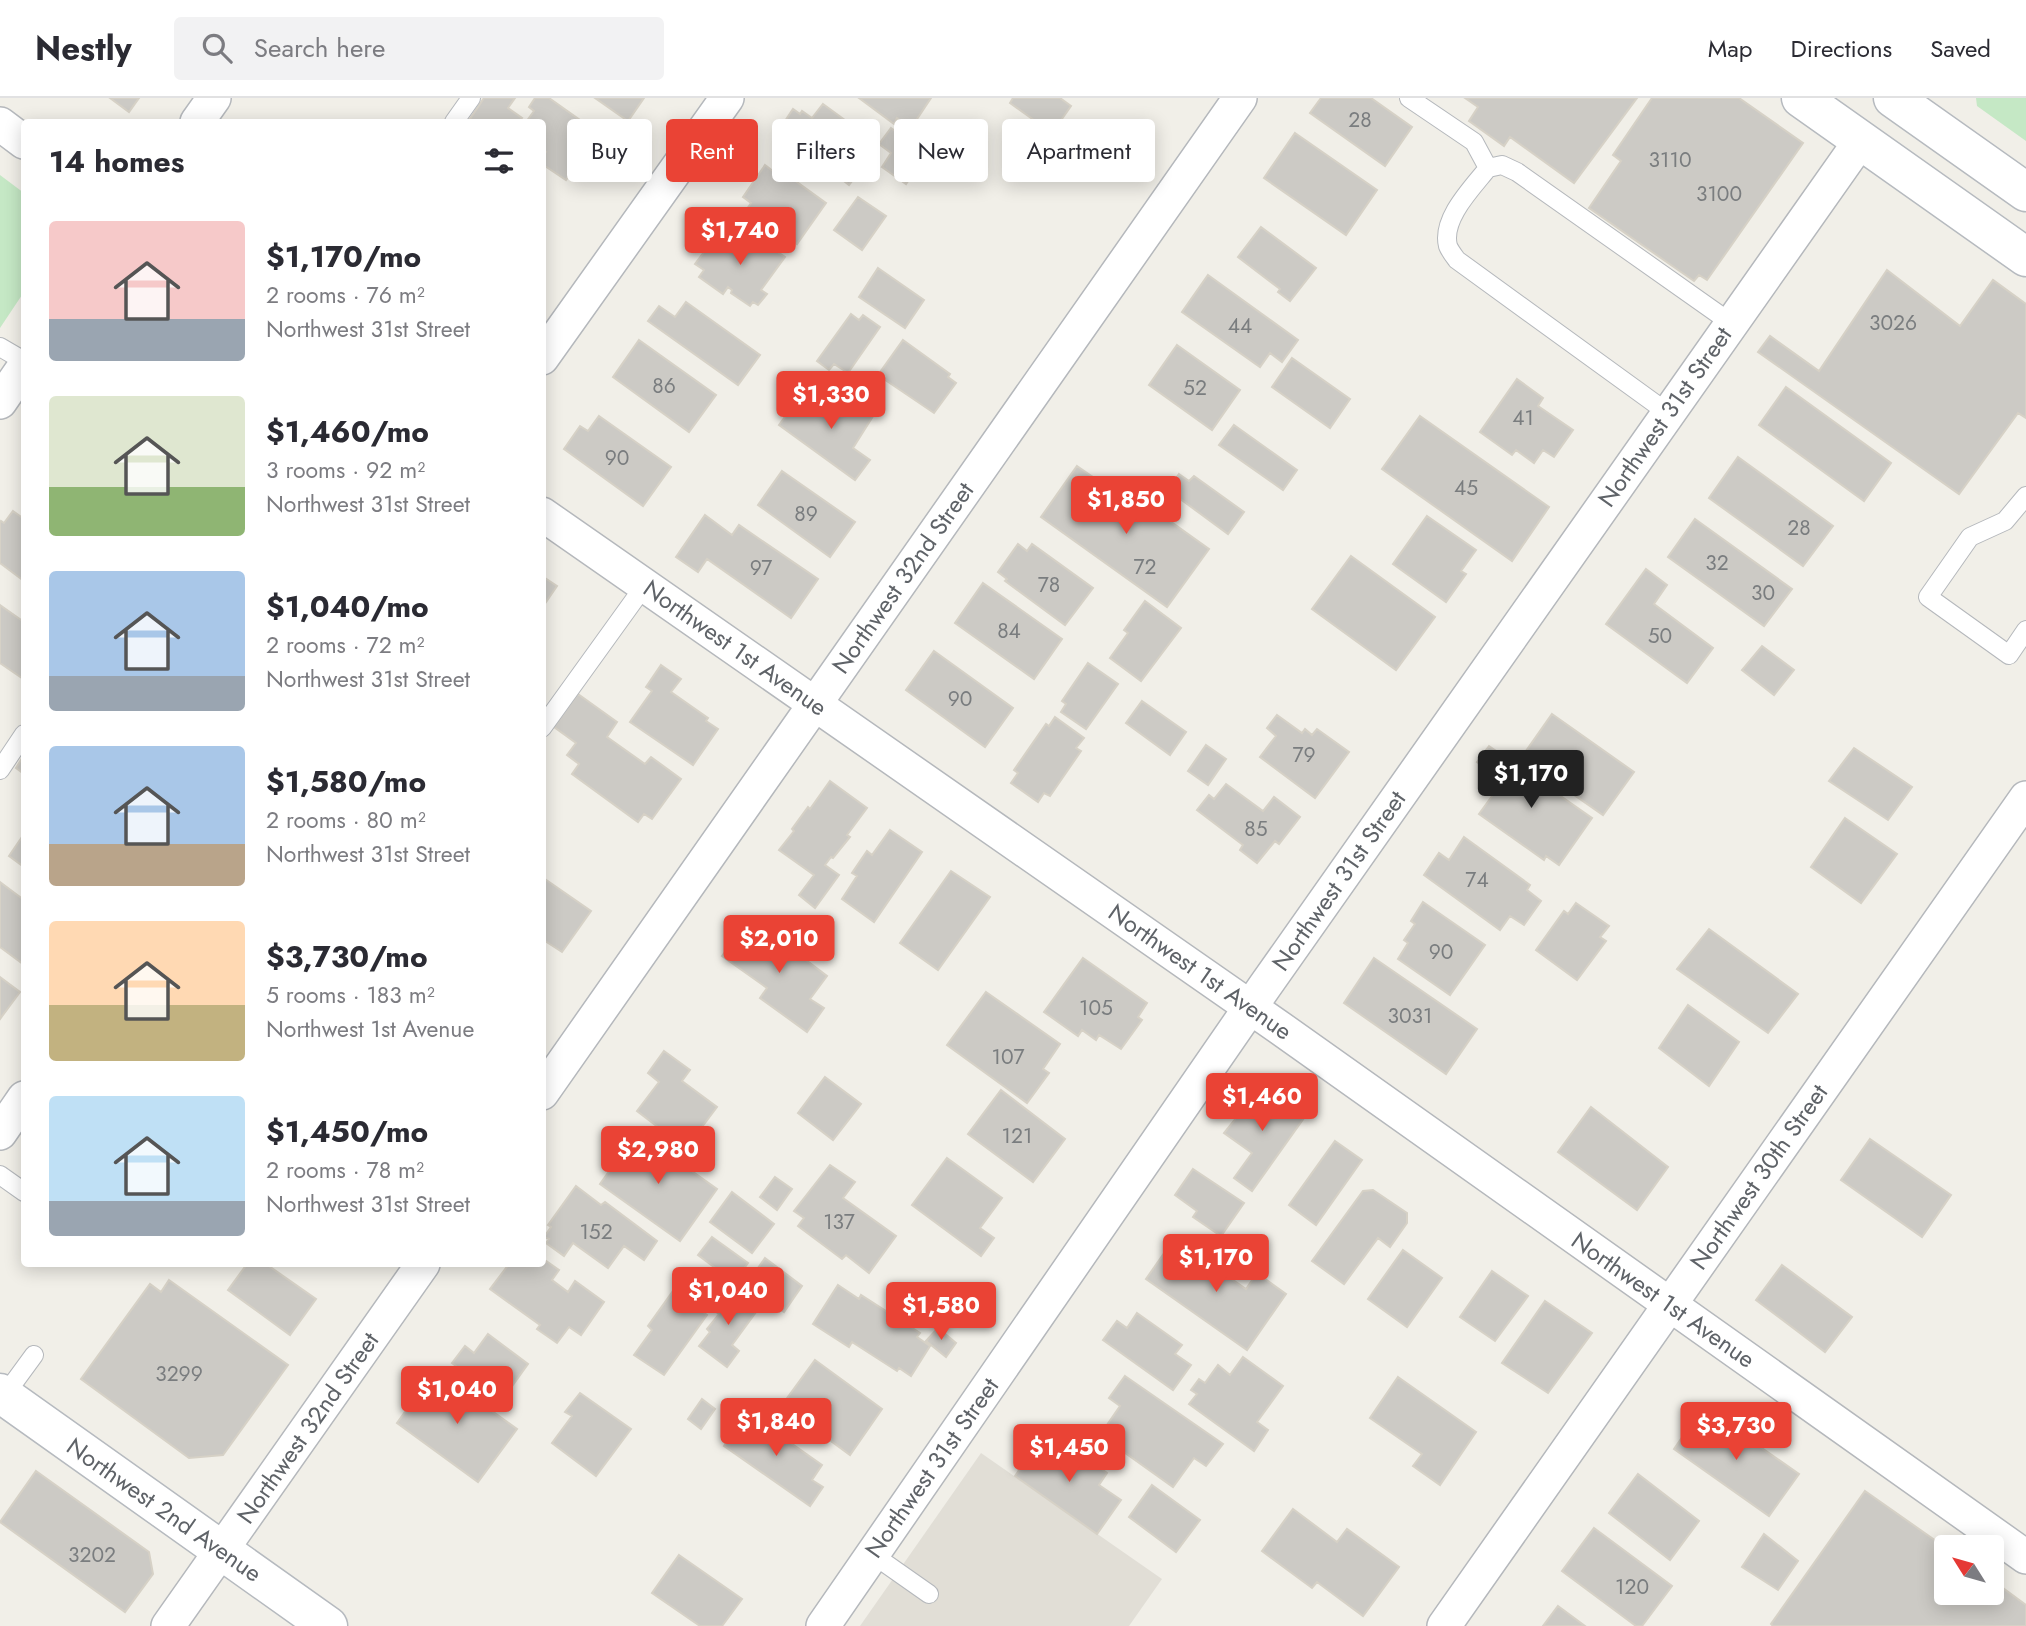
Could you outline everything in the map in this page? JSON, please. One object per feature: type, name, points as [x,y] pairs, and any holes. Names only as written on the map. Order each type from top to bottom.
[{"type":"main road","points":[[1801,98],[2026,257]]},
{"type":"main road","points":[[1893,98],[2026,192]]},
{"type":"main road","points":[[1861,140],[1924,153],[2026,225]]},
{"type":"main road","name":"Northwest 2nd Avenue","points":[[2,1395],[328,1626]]},
{"type":"street","points":[[199,119],[214,98]]},
{"type":"street","points":[[546,352],[727,98]]},
{"type":"street","name":"Northwest 32nd Street","points":[[546,1087],[1240,98]]},
{"type":"street","points":[[0,124],[21,140]]},
{"type":"street","name":"Northwest 31st Street","points":[[823,1626],[1250,1007],[1861,140]]},
{"type":"street","points":[[0,402],[21,371]]},
{"type":"street","name":"Northwest 1st Avenue","points":[[546,517],[1250,1007],[2026,1557]]},
{"type":"street","name":"Northwest 30th Street","points":[[1444,1626],[2026,798]]},
{"type":"street","points":[[0,1133],[21,1102]]},
{"type":"street","name":"Northwest 32nd Street","points":[[168,1626],[421,1267]]},
{"type":"lane","points":[[456,119],[471,98]]},
{"type":"lane","points":[[1409,98],[1474,142],[1488,168]]},
{"type":"lane","points":[[1668,413],[1457,260],[1448,247],[1451,217],[1488,168],[1502,165],[1517,172],[1731,323]]},
{"type":"lane","points":[[0,347],[21,358]]},
{"type":"lane","points":[[2026,496],[2005,521],[1970,537],[1928,597],[2008,655],[2026,631]]},
{"type":"lane","points":[[546,722],[645,585]]},
{"type":"lane","points":[[0,770],[21,738]]},
{"type":"lane","points":[[0,1175],[21,1190]]},
{"type":"lane","points":[[2,1395],[34,1355]]},
{"type":"lane","points":[[872,1554],[929,1594]]},
{"type":"shaded area","points":[[981,1453],[1162,1579],[1129,1626],[860,1626]]},
{"type":"green space","points":[[1976,98],[2026,98],[2026,141],[1977,106]]},
{"type":"green space","points":[[0,175],[21,191],[21,296],[0,328]]},
{"type":"building","points":[[110,98],[139,98],[129,112]]},
{"type":"building","points":[[484,98],[515,98],[508,108],[522,118],[521,119],[470,119]]},
{"type":"building","points":[[535,98],[549,98],[579,119],[567,119],[566,180],[546,167],[546,119],[528,119],[534,111],[529,107]]},
{"type":"building","points":[[595,98],[644,98],[629,119],[625,119]]},
{"type":"building","points":[[859,98],[931,98],[917,119],[897,118],[894,119],[894,124]]},
{"type":"building","points":[[1013,98],[1060,98],[1071,106],[1062,119],[1032,119],[1010,103]]},
{"type":"building","points":[[1321,98],[1371,98],[1412,127],[1385,166],[1310,113]]},
{"type":"building","points":[[1465,98],[1637,98],[1574,183],[1510,137],[1504,146],[1469,121],[1478,107]]},
{"type":"building","points":[[1652,98],[1739,98],[1803,143],[1707,280],[1699,275],[1694,281],[1589,208],[1621,161],[1613,155]]},
{"type":"building","points":[[823,104],[843,119],[786,119],[793,109],[812,118]]},
{"type":"building","points":[[891,128],[894,130],[894,176],[882,167],[891,153],[880,143]]},
{"type":"building","points":[[1295,133],[1377,190],[1346,235],[1264,178]]},
{"type":"building","points":[[765,165],[772,170],[772,182],[797,182],[826,203],[797,244],[747,209],[751,203],[743,197],[753,182],[758,182],[758,175]]},
{"type":"building","points":[[858,197],[886,216],[862,250],[834,230]]},
{"type":"building","points":[[1261,227],[1316,268],[1290,301],[1278,292],[1280,289],[1238,257]]},
{"type":"building","points":[[744,229],[785,257],[761,290],[767,294],[758,305],[753,302],[750,306],[731,293],[732,290],[728,287],[723,294],[699,277],[704,270],[695,264],[710,244],[716,248],[722,240],[731,246]]},
{"type":"building","points":[[878,268],[924,300],[905,328],[859,297]]},
{"type":"building","points":[[1887,270],[1960,326],[1993,280],[2026,304],[2026,418],[2018,413],[1959,494],[1758,352],[1770,336],[1819,371]]},
{"type":"building","points":[[1208,275],[1298,340],[1282,362],[1270,353],[1260,367],[1182,312]]},
{"type":"building","points":[[686,302],[760,355],[738,385],[648,321],[659,306],[675,317]]},
{"type":"building","points":[[851,314],[859,320],[863,315],[880,327],[848,373],[834,364],[829,370],[817,361]]},
{"type":"building","points":[[639,340],[716,395],[689,432],[613,377]]},
{"type":"building","points":[[903,340],[950,374],[948,377],[956,383],[934,413],[878,375]]},
{"type":"building","points":[[1177,345],[1240,390],[1212,430],[1149,385]]},
{"type":"building","points":[[1292,358],[1350,399],[1330,428],[1272,387]]},
{"type":"building","points":[[1517,379],[1543,398],[1538,406],[1573,430],[1554,457],[1543,450],[1534,463],[1516,450],[1512,455],[1480,432]]},
{"type":"building","points":[[1786,387],[1891,463],[1864,501],[1759,425]]},
{"type":"building","points":[[803,392],[834,413],[847,393],[875,413],[853,448],[870,460],[855,480],[779,425]]},
{"type":"building","points":[[599,416],[671,467],[643,506],[564,449],[580,426],[588,431]]},
{"type":"building","points":[[1420,416],[1549,507],[1512,561],[1382,469]]},
{"type":"building","points":[[1234,425],[1297,470],[1283,490],[1219,445]]},
{"type":"building","points":[[1738,457],[1833,526],[1803,566],[1709,498]]},
{"type":"building","points":[[1077,466],[1135,506],[1139,499],[1209,549],[1167,607],[1041,517]]},
{"type":"building","points":[[782,471],[855,522],[830,557],[758,505]]},
{"type":"building","points":[[1179,474],[1189,481],[1194,476],[1244,512],[1228,534],[1168,490]]},
{"type":"building","points":[[13,511],[21,517],[21,579],[0,563],[0,523],[4,523]]},
{"type":"building","points":[[705,515],[732,535],[739,525],[818,579],[791,618],[707,559],[698,572],[676,557]]},
{"type":"building","points":[[1427,516],[1476,550],[1461,571],[1466,574],[1446,602],[1393,564]]},
{"type":"building","points":[[1695,519],[1792,589],[1764,626],[1668,557]]},
{"type":"building","points":[[1018,544],[1027,551],[1032,544],[1093,588],[1065,625],[1005,581],[1007,579],[998,572]]},
{"type":"building","points":[[1351,556],[1435,617],[1396,670],[1312,609]]},
{"type":"building","points":[[1646,569],[1667,585],[1654,604],[1713,648],[1687,683],[1606,624]]},
{"type":"building","points":[[546,579],[557,586],[546,602]]},
{"type":"building","points":[[983,583],[1062,639],[1034,679],[955,623]]},
{"type":"building","points":[[1145,601],[1181,628],[1141,681],[1110,658],[1128,633],[1124,630]]},
{"type":"building","points":[[0,605],[21,620],[21,677],[0,663]]},
{"type":"building","points":[[1762,646],[1794,670],[1774,695],[1742,670]]},
{"type":"building","points":[[934,651],[1013,708],[985,747],[906,690]]},
{"type":"building","points":[[1088,663],[1118,684],[1086,729],[1061,712],[1066,704],[1062,701]]},
{"type":"building","points":[[661,665],[681,679],[671,692],[708,718],[706,721],[718,729],[693,765],[630,722],[652,691],[646,687]]},
{"type":"building","points":[[578,694],[617,722],[607,737],[645,764],[651,757],[681,779],[652,819],[644,814],[638,822],[572,774],[579,764],[567,755],[576,743],[554,727]]},
{"type":"building","points":[[1142,701],[1186,732],[1170,755],[1126,723]]},
{"type":"building","points":[[1552,714],[1634,772],[1603,815],[1521,758]]},
{"type":"building","points":[[1277,715],[1302,733],[1305,729],[1312,735],[1317,729],[1349,752],[1315,798],[1260,757],[1276,736],[1267,728]]},
{"type":"building","points":[[1055,717],[1084,738],[1076,748],[1081,751],[1050,796],[1044,793],[1038,802],[1011,783],[1018,773],[1014,770],[1046,724],[1049,726]]},
{"type":"building","points":[[1206,745],[1226,759],[1208,785],[1188,771]]},
{"type":"building","points":[[1489,746],[1592,818],[1559,865],[1546,856],[1544,860],[1479,814],[1503,781],[1477,762]]},
{"type":"building","points":[[1854,748],[1912,787],[1888,820],[1829,781]]},
{"type":"building","points":[[830,781],[867,808],[847,835],[850,837],[825,865],[839,875],[815,908],[799,895],[814,875],[779,850],[808,807],[810,809]]},
{"type":"building","points":[[1226,784],[1263,811],[1274,797],[1300,817],[1279,844],[1275,841],[1257,863],[1240,850],[1243,845],[1197,810],[1209,795],[1214,799]]},
{"type":"building","points":[[1845,818],[1897,854],[1861,903],[1811,867]]},
{"type":"building","points":[[890,830],[922,852],[874,922],[842,899],[857,876],[852,873],[867,851],[872,855]]},
{"type":"building","points":[[1464,837],[1530,885],[1527,890],[1541,901],[1524,925],[1510,916],[1500,930],[1424,875],[1439,853],[1449,860]]},
{"type":"building","points":[[21,838],[21,865],[9,856]]},
{"type":"building","points":[[951,871],[990,897],[938,970],[900,943]]},
{"type":"building","points":[[546,880],[591,911],[562,952],[546,942]]},
{"type":"building","points":[[0,882],[21,898],[21,963],[0,947]]},
{"type":"building","points":[[1423,902],[1485,945],[1450,995],[1398,959],[1408,943],[1404,940],[1415,924],[1411,921]]},
{"type":"building","points":[[1576,903],[1609,926],[1600,937],[1606,941],[1577,980],[1536,950],[1564,911],[1568,914]]},
{"type":"building","points":[[761,926],[827,976],[810,999],[824,1008],[807,1032],[760,998],[767,988],[722,956],[739,933],[750,940]]},
{"type":"building","points":[[1709,929],[1798,994],[1768,1033],[1677,969]]},
{"type":"building","points":[[1083,958],[1147,1003],[1138,1017],[1142,1020],[1121,1049],[1099,1035],[1096,1040],[1082,1030],[1078,1036],[1044,1012]]},
{"type":"building","points":[[1374,958],[1477,1029],[1446,1074],[1344,1003]]},
{"type":"building","points":[[0,977],[20,992],[0,1019]]},
{"type":"building","points":[[986,992],[1060,1044],[1043,1069],[1049,1073],[1027,1103],[947,1045]]},
{"type":"building","points":[[1688,1005],[1739,1042],[1709,1086],[1659,1048]]},
{"type":"building","points":[[664,1051],[690,1070],[682,1081],[717,1107],[689,1144],[678,1136],[675,1140],[637,1111],[659,1082],[648,1073]]},
{"type":"building","points":[[825,1077],[861,1104],[833,1140],[798,1113]]},
{"type":"building","points":[[1258,1086],[1304,1118],[1252,1191],[1234,1178],[1252,1153],[1224,1133],[1237,1117],[1233,1114],[1241,1102],[1245,1104]]},
{"type":"building","points":[[1001,1090],[1065,1139],[1033,1182],[968,1134]]},
{"type":"building","points":[[1591,1107],[1668,1167],[1637,1210],[1558,1152]]},
{"type":"building","points":[[637,1132],[717,1189],[680,1241],[600,1184]]},
{"type":"building","points":[[1870,1139],[1951,1195],[1922,1237],[1841,1180]]},
{"type":"building","points":[[1335,1141],[1362,1160],[1316,1225],[1289,1205]]},
{"type":"building","points":[[947,1158],[1002,1198],[980,1228],[994,1238],[981,1256],[912,1205]]},
{"type":"building","points":[[830,1165],[855,1182],[843,1198],[896,1236],[869,1273],[846,1255],[842,1259],[798,1226],[804,1218],[794,1211]]},
{"type":"building","points":[[1193,1169],[1244,1203],[1221,1236],[1193,1217],[1197,1211],[1175,1195]]},
{"type":"building","points":[[775,1177],[792,1189],[777,1210],[760,1197]]},
{"type":"building","points":[[576,1186],[601,1205],[605,1202],[657,1241],[644,1260],[624,1246],[608,1268],[573,1243],[564,1256],[546,1243],[549,1239],[546,1234],[551,1227],[548,1225]]},
{"type":"building","points":[[1373,1190],[1407,1213],[1407,1223],[1390,1247],[1378,1238],[1344,1284],[1312,1261],[1363,1191]]},
{"type":"building","points":[[732,1192],[774,1224],[752,1253],[710,1222]]},
{"type":"building","points":[[712,1237],[748,1263],[734,1282],[698,1255]]},
{"type":"building","points":[[1174,1239],[1246,1289],[1257,1273],[1286,1294],[1247,1350],[1146,1279]]},
{"type":"building","points":[[1403,1250],[1442,1278],[1407,1327],[1368,1299]]},
{"type":"building","points":[[765,1258],[802,1286],[784,1312],[746,1285]]},
{"type":"building","points":[[546,1261],[559,1270],[552,1280],[568,1292],[575,1281],[604,1302],[581,1335],[569,1327],[557,1343],[537,1329],[540,1325],[490,1289],[507,1267],[546,1267]]},
{"type":"building","points":[[1782,1265],[1852,1317],[1825,1352],[1756,1300]]},
{"type":"building","points":[[245,1267],[270,1267],[316,1299],[290,1335],[228,1290]]},
{"type":"building","points":[[1492,1271],[1528,1296],[1495,1341],[1460,1317]]},
{"type":"building","points":[[169,1280],[288,1365],[223,1455],[189,1458],[81,1379],[150,1284],[161,1292]]},
{"type":"building","points":[[838,1285],[859,1299],[861,1295],[920,1333],[917,1337],[930,1346],[911,1376],[899,1368],[897,1371],[852,1342],[849,1347],[813,1324]]},
{"type":"building","points":[[732,1288],[759,1308],[732,1345],[739,1351],[727,1367],[699,1346],[710,1332],[707,1329],[719,1314],[715,1311]]},
{"type":"building","points":[[673,1291],[707,1315],[664,1375],[634,1355],[652,1330],[648,1326]]},
{"type":"building","points":[[1545,1301],[1592,1333],[1548,1393],[1502,1363]]},
{"type":"building","points":[[1137,1313],[1182,1345],[1175,1354],[1191,1365],[1173,1390],[1103,1340],[1117,1321],[1127,1328]]},
{"type":"building","points":[[938,1328],[956,1343],[946,1357],[926,1341]]},
{"type":"building","points":[[488,1334],[528,1364],[502,1400],[452,1363],[465,1346],[474,1353]]},
{"type":"building","points":[[1243,1357],[1283,1386],[1257,1422],[1268,1430],[1254,1451],[1189,1404],[1197,1394],[1191,1390],[1199,1379],[1205,1383],[1218,1365],[1230,1375]]},
{"type":"building","points":[[815,1360],[882,1409],[850,1455],[782,1405]]},
{"type":"building","points":[[435,1370],[517,1429],[478,1482],[397,1423]]},
{"type":"building","points":[[1125,1376],[1223,1444],[1206,1466],[1194,1458],[1173,1487],[1100,1435],[1120,1406],[1109,1398]]},
{"type":"building","points":[[1398,1377],[1476,1432],[1440,1485],[1413,1466],[1422,1454],[1370,1418]]},
{"type":"building","points":[[580,1393],[631,1429],[596,1476],[552,1443],[572,1416],[565,1412]]},
{"type":"building","points":[[702,1399],[715,1409],[701,1429],[688,1419]]},
{"type":"building","points":[[1703,1407],[1799,1474],[1769,1516],[1674,1449]]},
{"type":"building","points":[[748,1413],[822,1465],[812,1480],[823,1487],[810,1506],[724,1446]]},
{"type":"building","points":[[1043,1436],[1084,1465],[1088,1459],[1107,1473],[1099,1485],[1121,1500],[1097,1534],[1015,1476]]},
{"type":"building","points":[[36,1471],[149,1552],[153,1574],[125,1612],[0,1522]]},
{"type":"building","points":[[1638,1474],[1699,1521],[1670,1560],[1609,1513]]},
{"type":"building","points":[[1152,1485],[1200,1520],[1176,1552],[1129,1517]]},
{"type":"building","points":[[1865,1491],[1934,1540],[1934,1605],[2004,1605],[2004,1589],[2026,1605],[2026,1626],[1771,1624]]},
{"type":"building","points":[[1293,1509],[1337,1542],[1347,1529],[1399,1567],[1363,1616],[1317,1582],[1312,1588],[1262,1551]]},
{"type":"building","points":[[1594,1528],[1672,1586],[1642,1626],[1636,1626],[1562,1571]]},
{"type":"building","points":[[1764,1534],[1798,1561],[1778,1590],[1742,1567]]},
{"type":"building","points":[[679,1555],[742,1599],[722,1626],[700,1626],[652,1593]]},
{"type":"building","points":[[1558,1606],[1585,1626],[1543,1626]]}]
